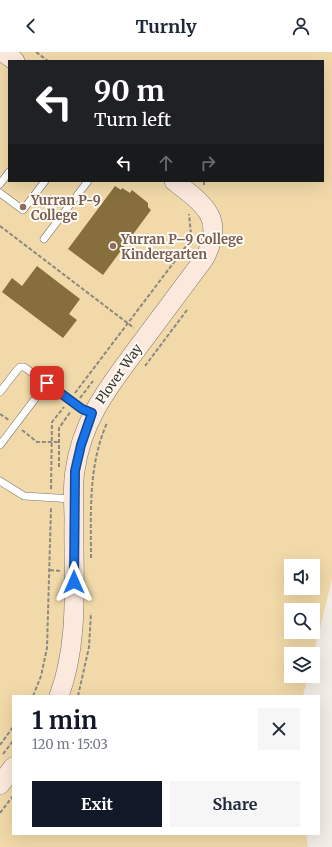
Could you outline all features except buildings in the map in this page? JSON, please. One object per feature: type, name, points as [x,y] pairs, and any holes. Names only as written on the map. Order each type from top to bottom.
[{"type":"street","points":[[3,52],[14,60]]},
{"type":"street","name":"Plover Way","points":[[59,695],[66,678],[71,646],[74,603],[75,471],[81,445],[100,417],[107,390],[204,259],[213,237],[214,226],[211,216],[197,199],[175,182]]},
{"type":"street","points":[[0,785],[12,768]]},
{"type":"lane","points":[[0,184],[8,173]]},
{"type":"lane","points":[[0,193],[23,210],[44,182]]},
{"type":"lane","points":[[44,239],[87,182]]},
{"type":"lane","points":[[0,392],[20,367],[30,370],[75,404],[100,417]]},
{"type":"lane","points":[[0,445],[47,383]]},
{"type":"lane","points":[[0,481],[24,496],[74,500]]},
{"type":"path","points":[[36,52],[47,60]]},
{"type":"path","points":[[0,226],[146,337]]},
{"type":"path","points":[[142,370],[187,310]]},
{"type":"path","points":[[59,474],[59,428],[75,404]]},
{"type":"path","points":[[91,564],[92,480],[98,448],[100,417]]},
{"type":"path","points":[[37,442],[59,442]]},
{"type":"path","points":[[58,563],[58,578]]},
{"type":"path","points":[[78,695],[89,647],[91,606]]},
{"type":"path","points":[[0,745],[12,729]]},
{"type":"path","points":[[0,758],[12,742]]},
{"type":"path","points":[[0,813],[12,797]]},
{"type":"shaded area","points":[[0,52],[332,52],[332,579],[320,628],[320,603],[284,603],[284,639],[317,639],[315,647],[284,647],[284,683],[306,683],[303,695],[12,695],[12,835],[306,835],[308,847],[0,847]]},
{"type":"place","name":"Yurran P-9 College","points":[[23,207]]},
{"type":"place","name":"Yurran P–9 College Kindergarten","points":[[113,246]]},
{"type":"route","points":[[47,383],[82,409],[92,413],[81,445],[75,471],[74,582]]}]
